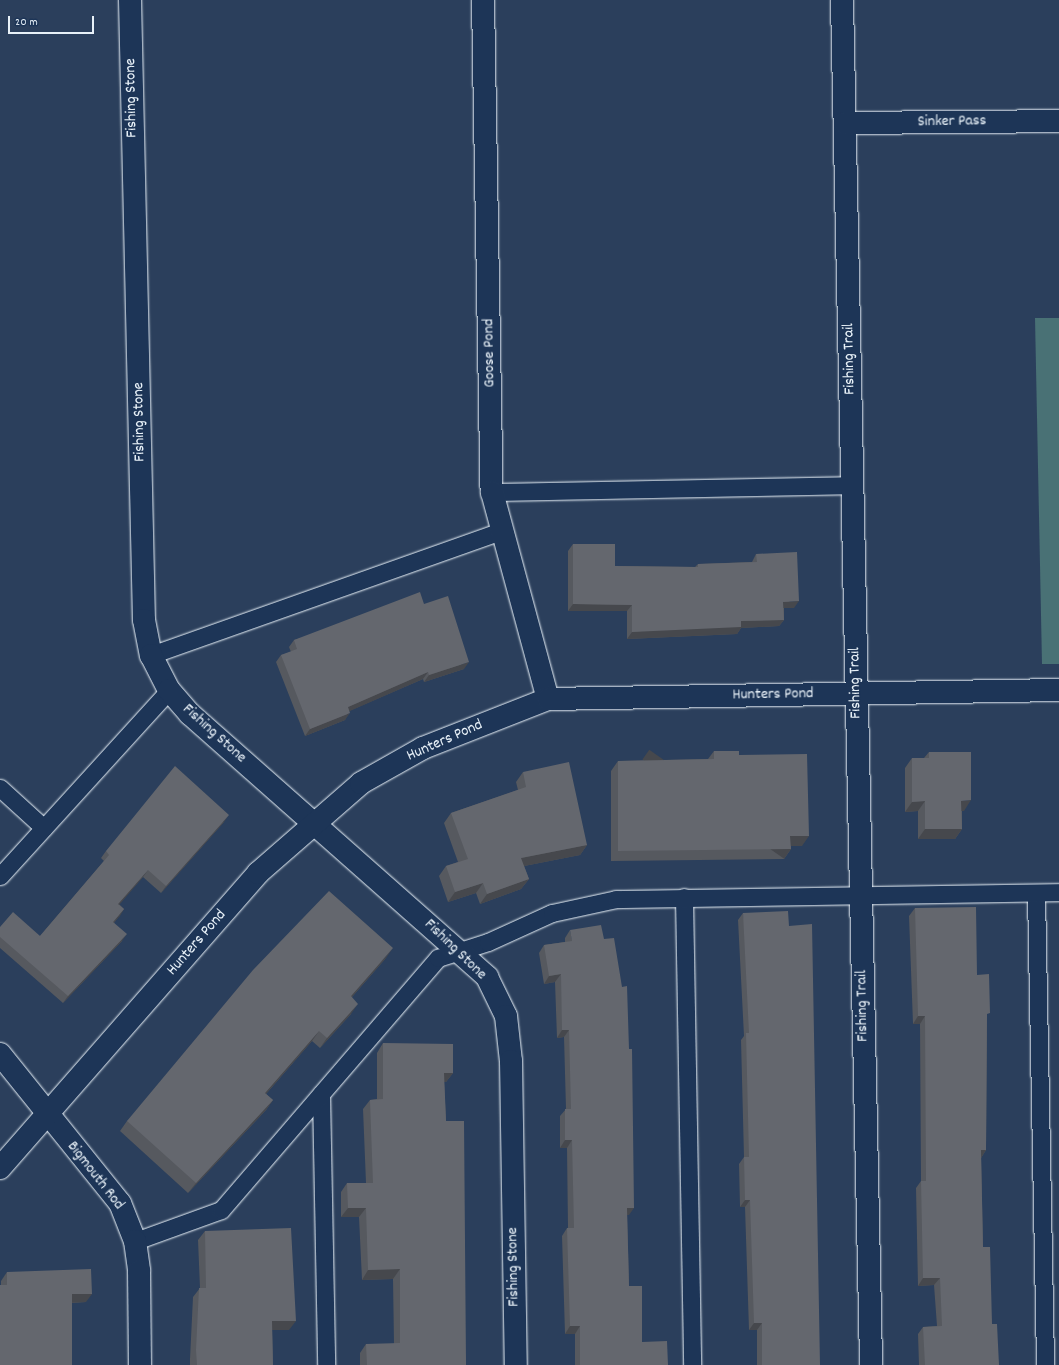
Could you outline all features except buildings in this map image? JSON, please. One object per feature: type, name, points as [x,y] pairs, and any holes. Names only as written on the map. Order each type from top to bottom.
[{"type":"street","name":"Fishing Stone","points":[[130,0],[144,620],[151,655],[169,690],[190,714],[315,822],[487,977],[506,1016],[511,1062],[516,1365]]},
{"type":"street","name":"Goose Pond","points":[[483,0],[492,492],[504,530],[548,700]]},
{"type":"street","name":"Fishing Trail","points":[[842,0],[870,1365]]},
{"type":"street","name":"Sinker Pass","points":[[844,123],[1059,120]]},
{"type":"street","name":"Hunters Pond","points":[[0,1168],[258,873],[315,822],[361,784],[423,748],[548,700],[1059,690]]},
{"type":"street","name":"Bigmouth Rod","points":[[0,1054],[47,1116],[120,1203],[135,1241],[140,1365]]},
{"type":"lane","points":[[492,492],[852,486]]},
{"type":"lane","points":[[151,655],[504,530]]},
{"type":"lane","points":[[0,876],[169,690]]},
{"type":"lane","points":[[0,788],[44,828]]},
{"type":"lane","points":[[1036,892],[1045,1365]]},
{"type":"lane","points":[[135,1241],[221,1210],[438,958],[460,952],[552,913],[616,899],[1059,892]]},
{"type":"lane","points":[[684,897],[692,1365]]},
{"type":"lane","points":[[321,1094],[326,1365]]},
{"type":"green space","points":[[1035,318],[1059,318],[1059,664],[1042,664]]}]
